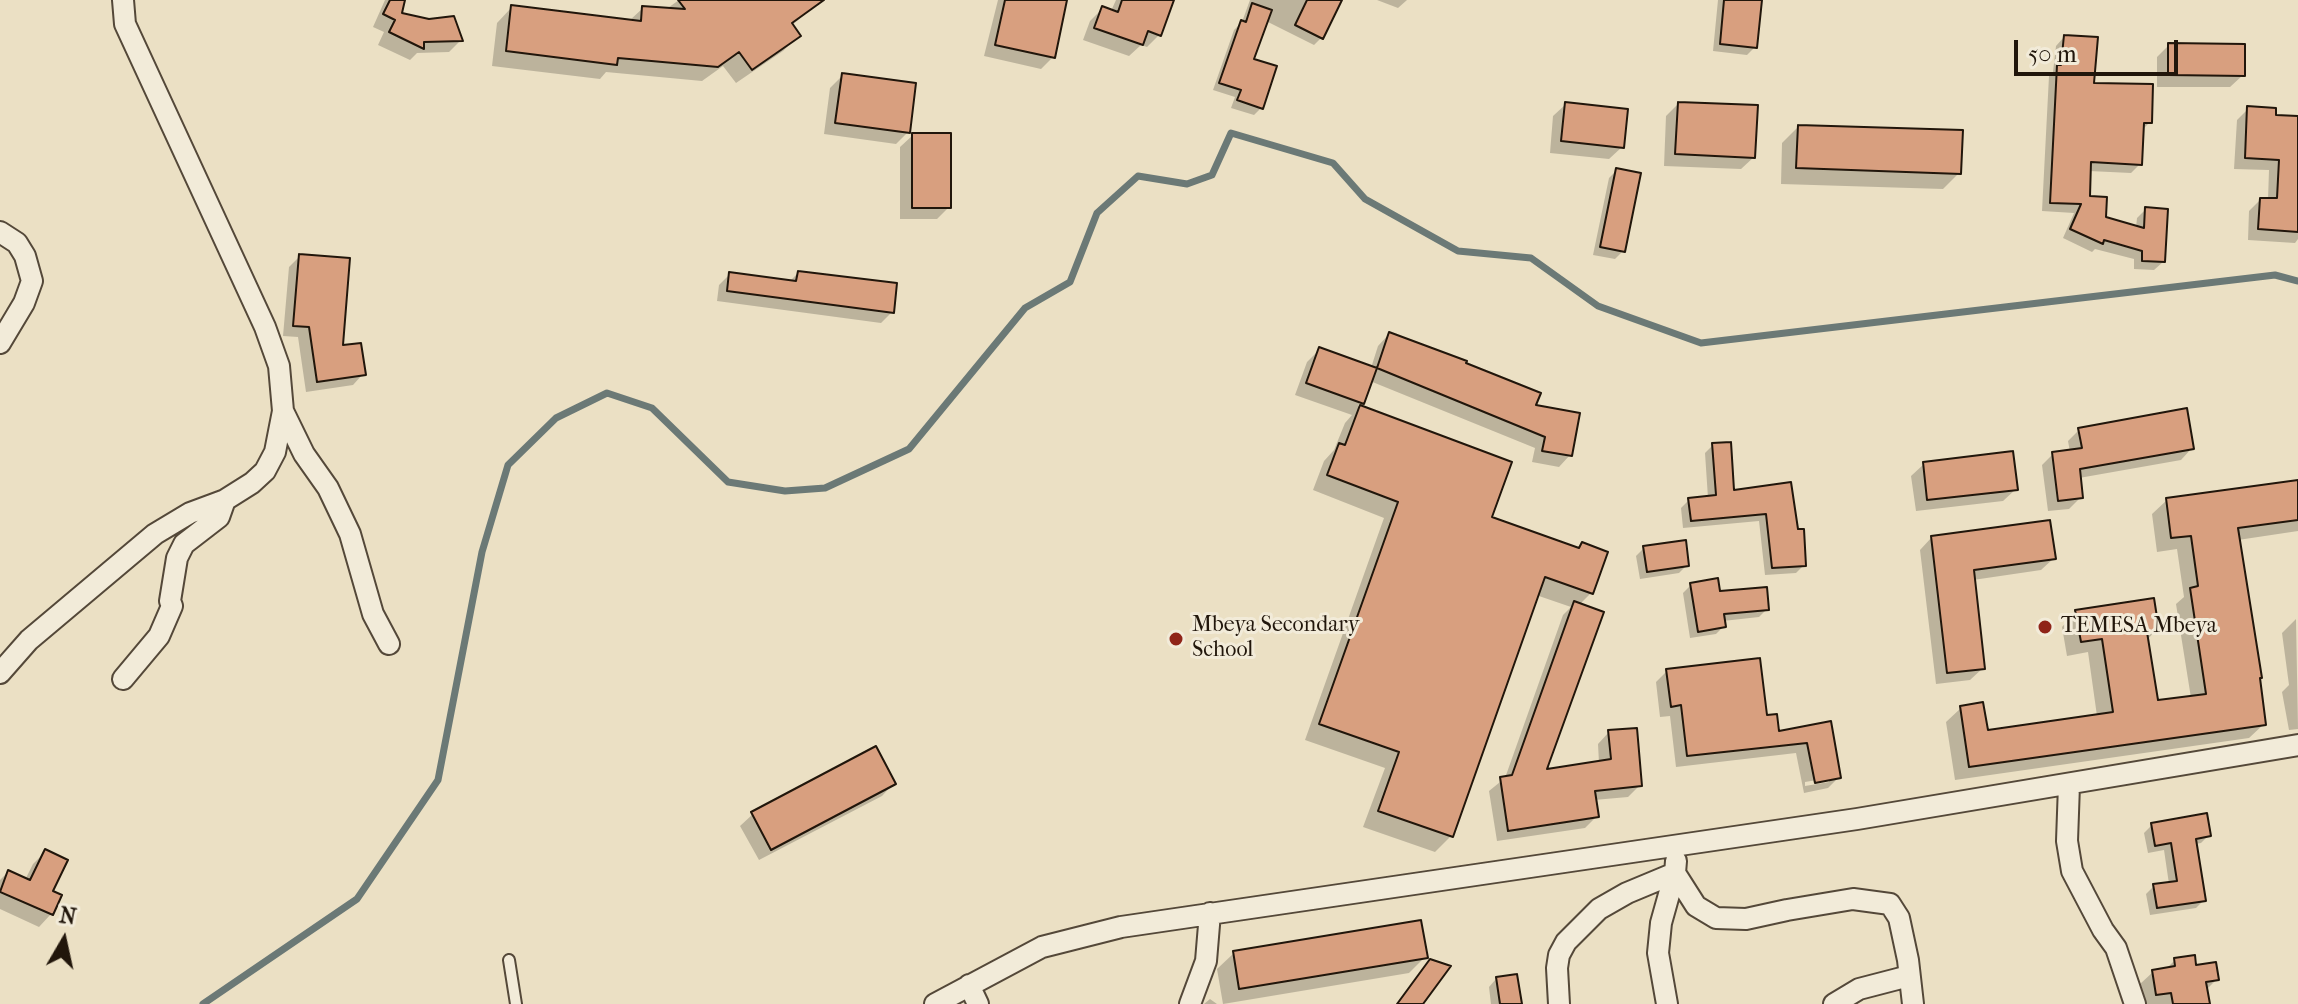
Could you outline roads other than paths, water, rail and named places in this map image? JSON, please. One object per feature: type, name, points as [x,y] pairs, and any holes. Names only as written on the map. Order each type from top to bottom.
[{"type":"street","points":[[0,673],[29,640],[155,534],[190,513],[225,500],[265,471],[275,452],[283,411],[279,366],[265,327],[125,24],[123,0]]},
{"type":"street","points":[[0,232],[17,243],[25,256],[32,281],[24,303],[0,343]]},
{"type":"street","points":[[283,411],[304,454],[328,488],[350,534],[373,614],[389,644]]},
{"type":"street","points":[[123,679],[159,636],[172,606],[170,601],[177,558],[184,544],[219,517],[225,500]]},
{"type":"street","points":[[935,1004],[1042,947],[1121,927],[1678,846],[2069,785],[2298,745]]},
{"type":"street","points":[[2069,785],[2067,841],[2072,871],[2116,948],[2135,1004]]},
{"type":"street","points":[[1667,1004],[1658,953],[1661,923],[1675,873],[1678,846]]},
{"type":"street","points":[[1675,873],[1696,906],[1716,918],[1746,919],[1853,899],[1890,904],[1899,918],[1913,1004]]},
{"type":"street","points":[[1559,1004],[1557,968],[1566,942],[1599,909],[1627,893],[1675,873]]},
{"type":"street","points":[[1190,1004],[1206,961],[1210,913]]},
{"type":"street","points":[[1834,1004],[1859,989],[1909,976]]},
{"type":"street","points":[[969,985],[978,1004]]},
{"type":"lane","points":[[509,960],[516,1004]]},
{"type":"waterway","points":[[203,1004],[357,899],[438,780],[482,552],[508,465],[556,418],[607,393],[652,408],[728,482],[785,491],[825,488],[909,449],[1025,308],[1070,282],[1097,213],[1138,176],[1187,184],[1212,175],[1231,133],[1333,163],[1365,199],[1458,251],[1531,258],[1598,306],[1701,343],[2275,275],[2298,281]]},
{"type":"place","name":"TEMESA Mbeya","points":[[2045,627]]},
{"type":"place","name":"Mbeya Secondary School","points":[[1176,639]]}]
